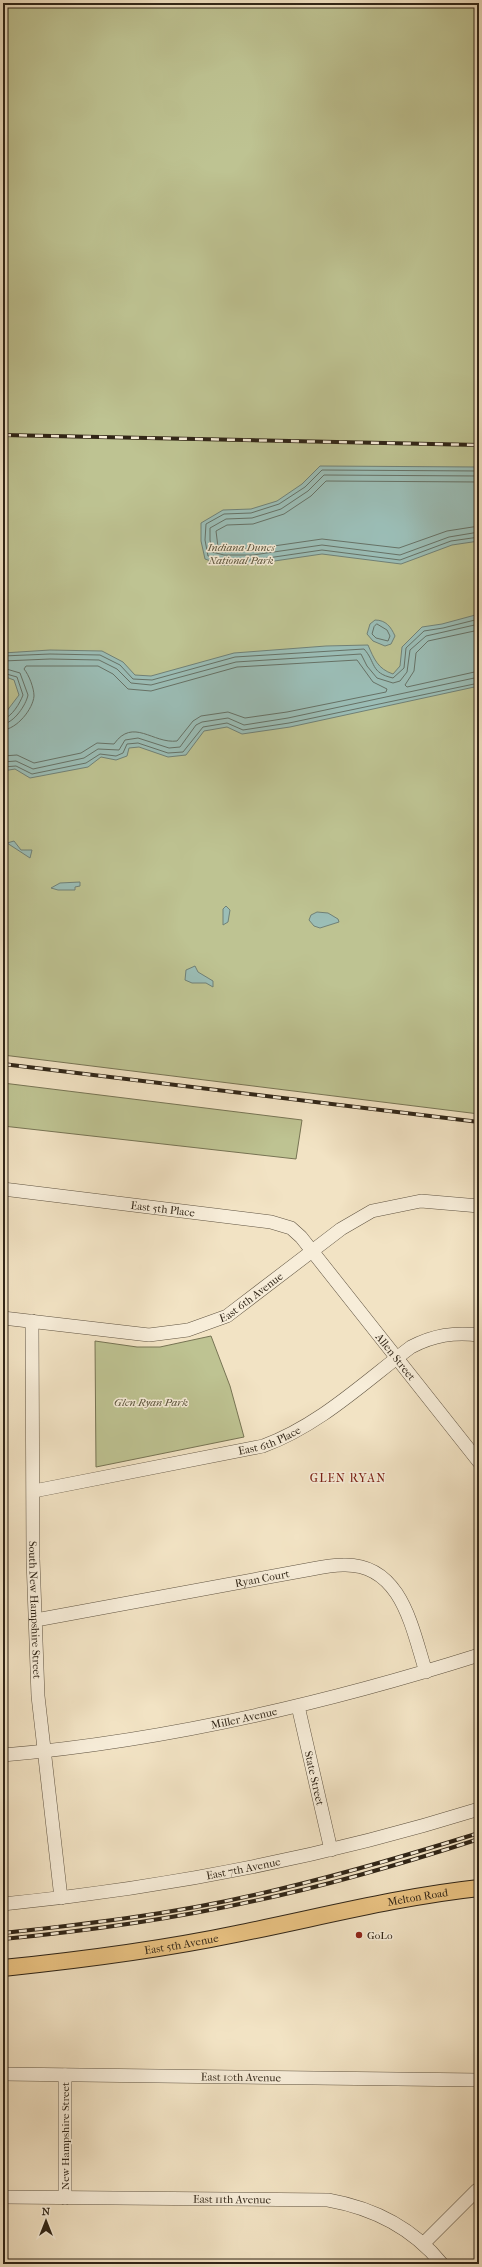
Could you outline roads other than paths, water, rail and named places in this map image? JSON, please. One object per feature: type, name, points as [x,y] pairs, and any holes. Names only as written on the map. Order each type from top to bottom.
[{"type":"main road","name":"Melton Road","points":[[357,1907],[414,1896],[479,1888]]},
{"type":"main road","name":"East 5th Avenue","points":[[3,1968],[152,1949],[236,1934],[357,1907]]},
{"type":"street","name":"East 5th Place","points":[[3,1189],[271,1222],[290,1228],[301,1237],[312,1252]]},
{"type":"street","name":"East 6th Avenue","points":[[3,1318],[149,1335],[188,1330],[227,1316],[355,1219],[389,1206],[421,1201],[479,1206]]},
{"type":"street","name":"Allen Street","points":[[312,1252],[479,1462]]},
{"type":"street","name":"South New Hampshire Street","points":[[32,1321],[38,1696],[61,1898]]},
{"type":"street","name":"East 6th Place","points":[[34,1491],[263,1446],[283,1438],[324,1415],[411,1346],[435,1336],[449,1334],[479,1336]]},
{"type":"street","name":"Ryan Court","points":[[36,1620],[320,1568],[343,1565],[358,1566],[376,1573],[390,1585],[400,1598],[426,1672]]},
{"type":"street","name":"Miller Avenue","points":[[3,1755],[44,1752],[142,1737],[298,1706],[426,1672],[479,1655]]},
{"type":"street","name":"State Street","points":[[298,1706],[331,1850]]},
{"type":"street","name":"East 7th Avenue","points":[[3,1904],[61,1898],[160,1884],[331,1850],[479,1809]]},
{"type":"street","name":"East 10th Avenue","points":[[3,2074],[479,2080]]},
{"type":"street","name":"New Hampshire Street","points":[[65,2075],[65,2198]]},
{"type":"street","points":[[424,2244],[477,2190]]},
{"type":"street","name":"East 11th Avenue","points":[[3,2197],[328,2200],[355,2206],[378,2214],[402,2227],[424,2244],[442,2264]]},
{"type":"water","points":[[320,466],[479,467],[479,541],[452,545],[401,564],[322,554],[254,564],[222,565],[205,559],[201,541],[201,523],[223,510],[251,509],[277,501],[302,484]]},
{"type":"water","points":[[479,614],[479,686],[290,727],[242,734],[227,727],[204,731],[186,755],[168,757],[139,747],[129,748],[127,756],[116,760],[101,757],[88,767],[30,778],[15,769],[3,771],[3,716],[19,695],[14,680],[3,676],[3,653],[50,650],[102,651],[123,662],[135,675],[151,676],[234,653],[326,646],[368,645],[380,666],[393,674],[400,666],[402,647],[422,627],[442,624]]},
{"type":"water","points":[[375,620],[382,621],[392,630],[395,636],[391,644],[385,646],[373,641],[367,634],[370,624]]},
{"type":"water","points":[[14,841],[21,850],[32,850],[30,858],[7,843]]},
{"type":"water","points":[[80,882],[80,886],[75,887],[75,890],[58,890],[51,888],[60,883]]},
{"type":"water","points":[[226,906],[230,910],[228,922],[223,925],[223,909]]},
{"type":"water","points":[[317,912],[328,913],[338,919],[339,922],[320,928],[314,926],[309,920],[311,915]]},
{"type":"water","points":[[195,966],[198,972],[213,981],[213,987],[206,983],[192,983],[185,980],[186,970]]},
{"type":"railway","points":[[3,435],[479,445]]},
{"type":"railway","points":[[3,1064],[479,1122]]},
{"type":"railway","points":[[3,1933],[129,1918],[223,1902],[339,1874],[479,1833]]},
{"type":"railway","points":[[3,1939],[129,1924],[254,1901],[367,1873],[479,1839]]},
{"type":"place","name":"GoLo","points":[[359,1935]]},
{"type":"district","name":"GLEN RYAN","points":[[348,1478]]},
{"type":"park label","name":"Indiana Dunes National Park","points":[[241,553]]},
{"type":"park label","name":"Glen Ryan Park","points":[[151,1402]]}]
